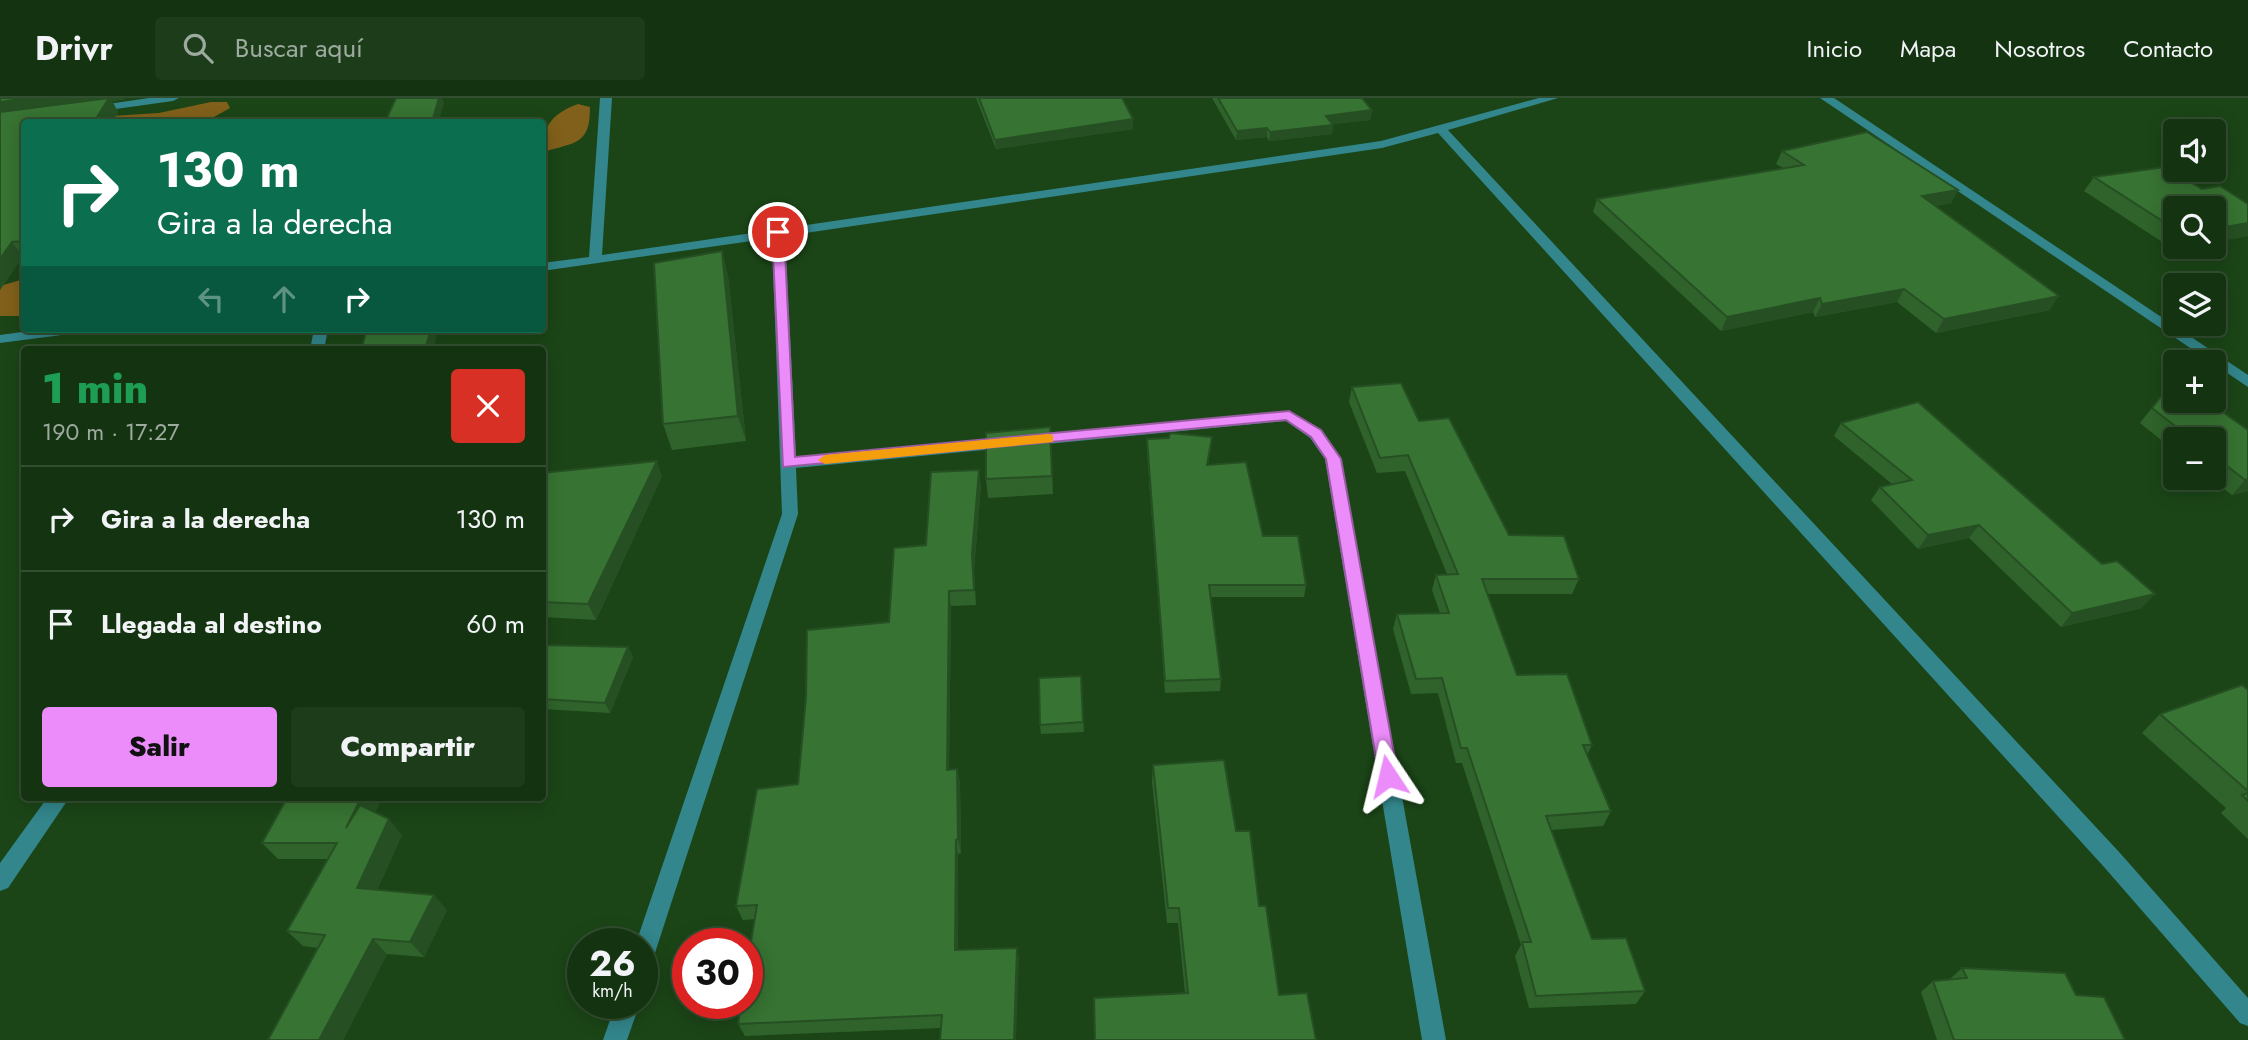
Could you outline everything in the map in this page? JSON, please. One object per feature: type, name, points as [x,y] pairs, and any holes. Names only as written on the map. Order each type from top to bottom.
[{"type":"street","points":[[80,111],[173,98]]},
{"type":"street","points":[[595,260],[606,98]]},
{"type":"street","points":[[546,266],[1382,144],[1552,98]]},
{"type":"street","points":[[1826,98],[2248,382]]},
{"type":"street","points":[[1440,128],[2112,860],[2248,1015]]},
{"type":"street","points":[[652,928],[790,514],[778,232]]},
{"type":"street","points":[[0,339],[46,333]]},
{"type":"street","points":[[788,463],[1289,416],[1316,434],[1333,459],[1434,1040]]},
{"type":"street","points":[[0,881],[57,801]]},
{"type":"street","points":[[615,1040],[622,1019]]},
{"type":"shaded area","points":[[211,102],[227,102],[230,108],[210,119],[99,119],[159,113]]},
{"type":"shaded area","points":[[578,104],[590,107],[587,129],[579,140],[546,151],[547,128],[562,112]]},
{"type":"shaded area","points":[[21,280],[21,316],[0,316],[0,286]]},
{"type":"building","points":[[0,98],[28,98],[0,102]]},
{"type":"building","points":[[109,98],[96,119],[21,119],[21,241],[12,242],[0,259],[0,112]]},
{"type":"building","points":[[396,98],[439,98],[433,119],[386,119]]},
{"type":"building","points":[[979,98],[1122,98],[1133,119],[995,140]]},
{"type":"building","points":[[1218,98],[1362,98],[1372,110],[1326,116],[1333,125],[1270,132],[1267,128],[1237,131]]},
{"type":"building","points":[[1867,132],[1958,190],[1922,196],[2059,296],[1944,319],[1904,289],[1822,304],[1820,298],[1727,317],[1597,199],[1804,165],[1782,151]]},
{"type":"building","points":[[2163,167],[2163,182],[2190,182],[2202,189],[2220,186],[2248,204],[2248,223],[2226,227],[2226,196],[2163,196],[2163,221],[2094,177]]},
{"type":"building","points":[[722,251],[738,416],[663,424],[654,263]]},
{"type":"building","points":[[366,333],[430,333],[426,346],[362,346]]},
{"type":"building","points":[[1401,383],[1419,421],[1449,418],[1509,535],[1564,536],[1579,579],[1482,579],[1517,675],[1567,674],[1592,745],[1583,745],[1611,811],[1546,816],[1592,939],[1626,938],[1645,991],[1536,996],[1522,942],[1531,942],[1467,748],[1461,748],[1442,678],[1416,679],[1397,614],[1449,613],[1436,575],[1458,574],[1408,455],[1380,458],[1352,387]]},
{"type":"building","points":[[2163,394],[2163,413],[2224,413],[2248,430],[2248,479],[2245,480],[2226,465],[2226,427],[2177,427],[2152,408]]},
{"type":"building","points":[[1918,402],[2102,564],[2117,561],[2155,594],[2072,613],[1979,525],[1928,535],[1880,487],[1912,480],[1841,423]]},
{"type":"building","points":[[1050,427],[1052,476],[986,479],[986,433]]},
{"type":"building","points":[[1170,433],[1212,437],[1207,465],[1246,462],[1263,536],[1298,536],[1306,585],[1209,585],[1221,679],[1165,681],[1147,439],[1169,438]]},
{"type":"building","points":[[657,461],[588,604],[546,602],[546,473]]},
{"type":"building","points":[[979,470],[972,554],[974,590],[949,591],[947,770],[957,769],[955,950],[1017,948],[1014,1040],[940,1040],[942,1015],[738,1024],[739,1019],[763,1019],[763,928],[753,928],[757,905],[736,906],[757,789],[798,784],[806,697],[807,630],[889,622],[894,548],[926,545],[931,472]]},
{"type":"building","points":[[546,645],[628,647],[605,703],[546,699]]},
{"type":"building","points":[[1081,676],[1083,722],[1040,725],[1039,678]]},
{"type":"building","points":[[2242,685],[2248,690],[2248,791],[2160,714]]},
{"type":"building","points":[[1224,760],[1236,831],[1250,831],[1259,906],[1266,906],[1279,995],[1307,993],[1316,1040],[1095,1040],[1094,998],[1188,993],[1179,908],[1168,908],[1153,765]]},
{"type":"building","points":[[285,801],[360,801],[346,828],[360,805],[389,819],[357,888],[434,895],[410,942],[373,939],[319,1040],[268,1040],[325,935],[287,931],[337,843],[262,843]]},
{"type":"building","points":[[1962,968],[2065,973],[2076,995],[2104,997],[2125,1040],[1954,1040],[1933,981],[1967,978]]},
{"type":"slow traffic","points":[[825,460],[1048,439]]},
{"type":"route","points":[[778,232],[788,463],[1289,416],[1316,434],[1333,459],[1388,776]]}]
